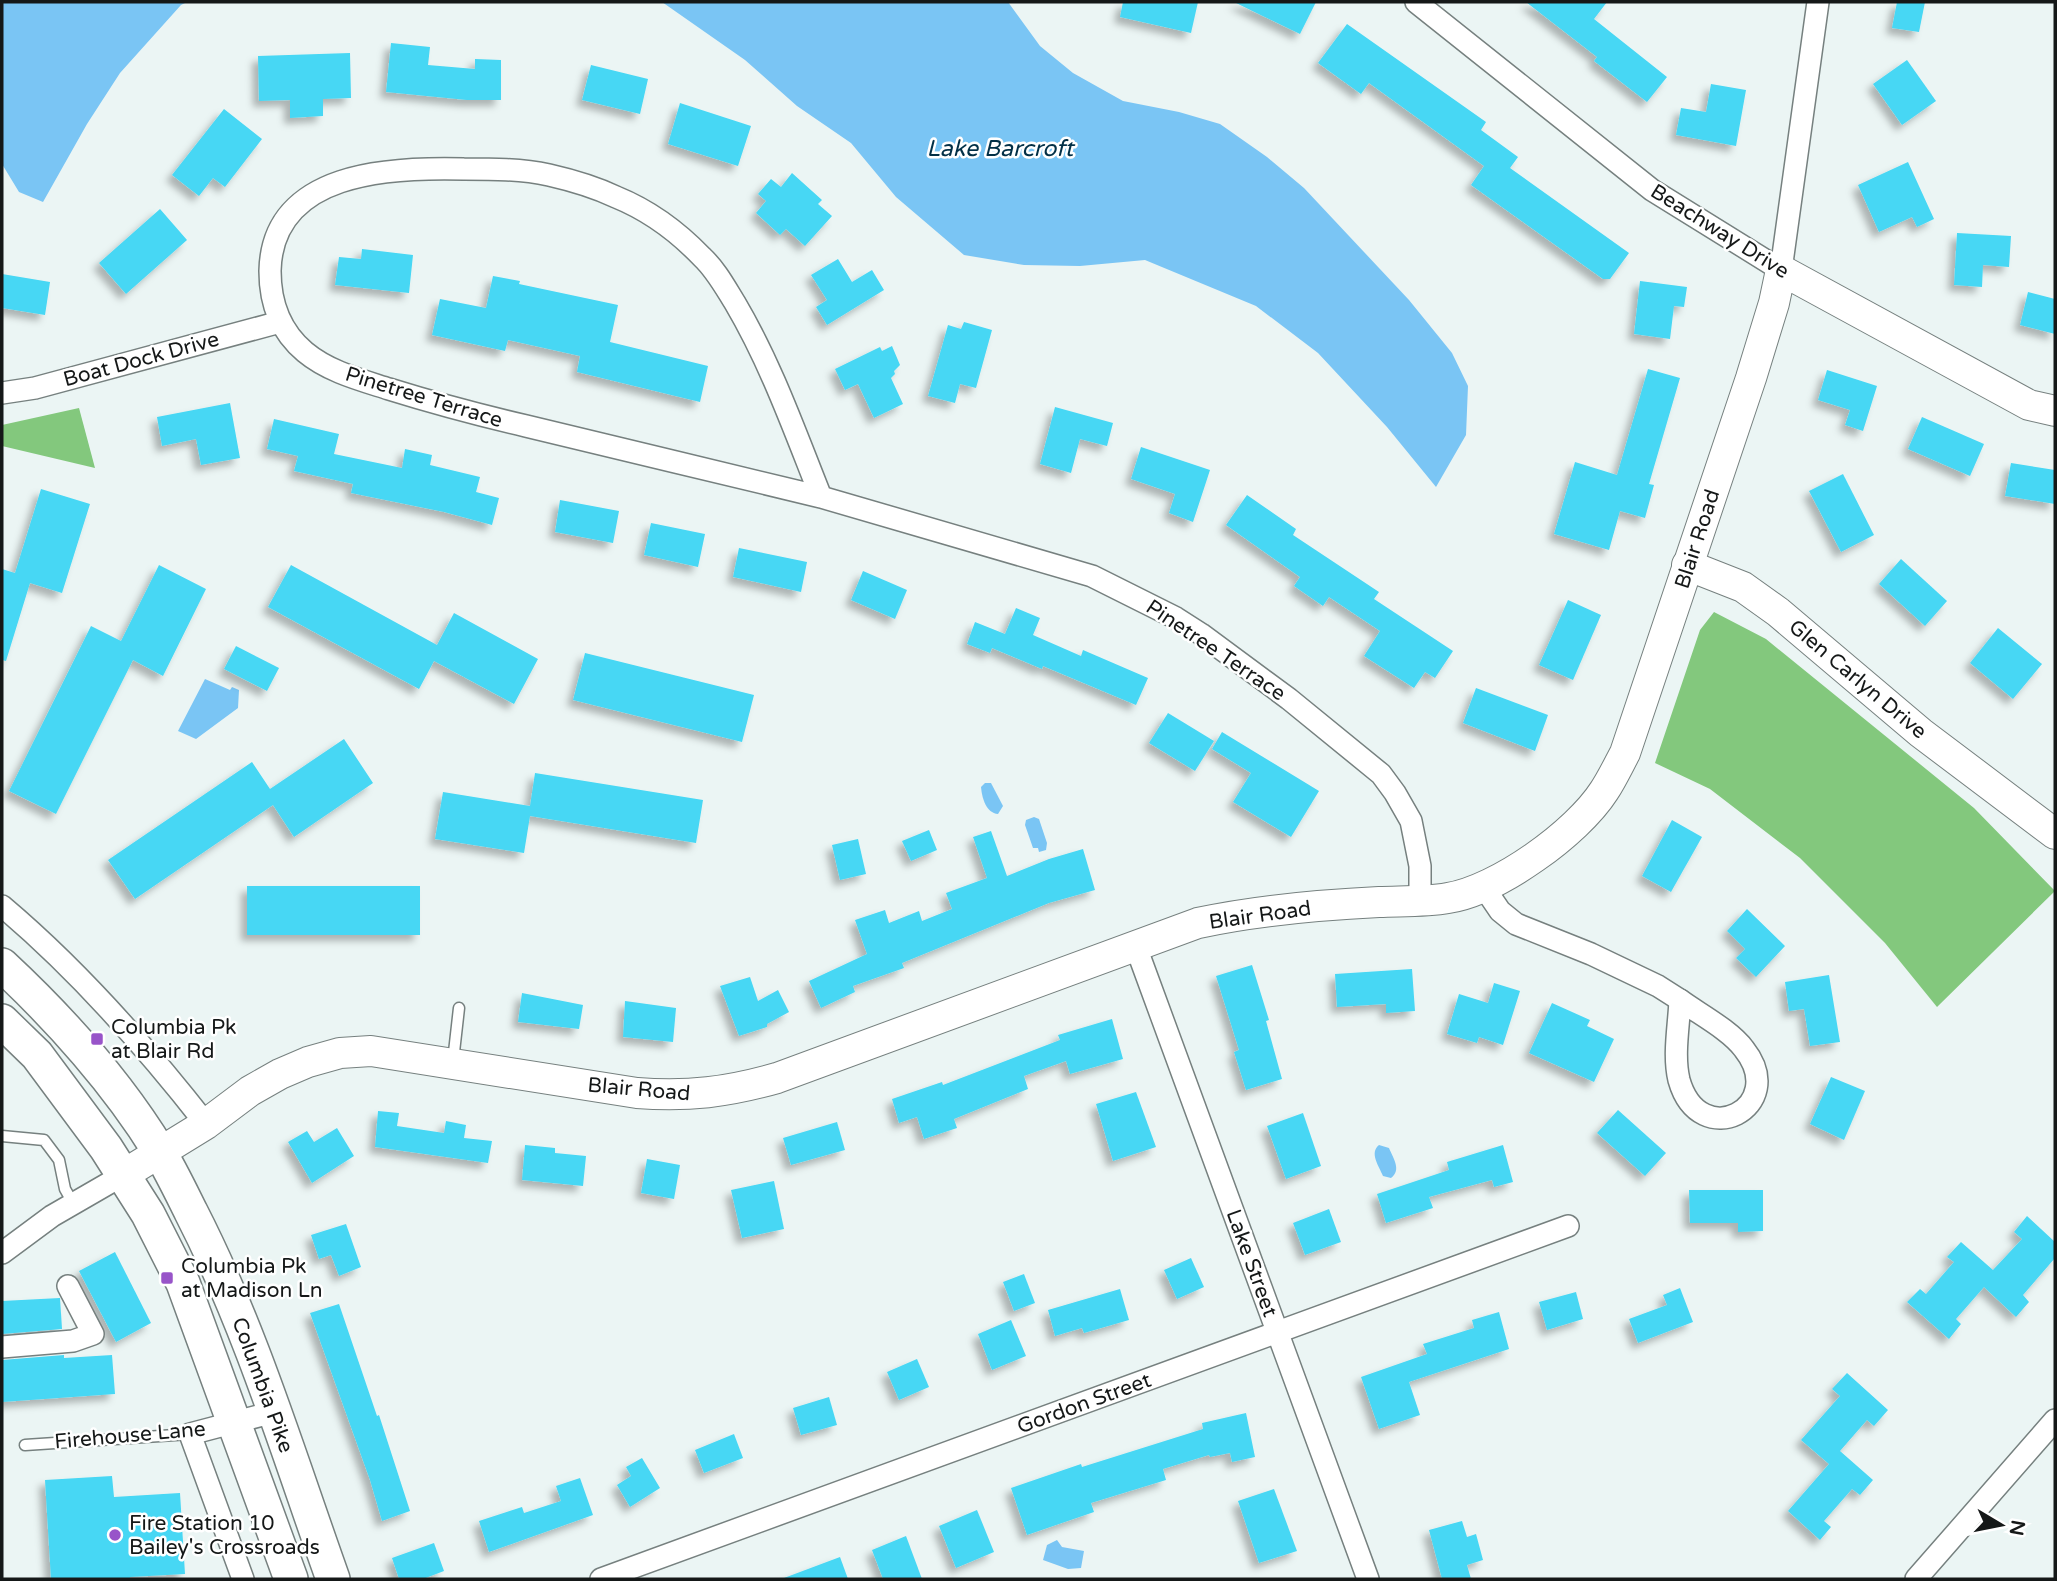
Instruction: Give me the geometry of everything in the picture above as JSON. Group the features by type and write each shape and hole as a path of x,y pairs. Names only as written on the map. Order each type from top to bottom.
{"main road":[{"name":"Columbia Pike","path":"2,965 63,1026 141,1123 160,1152 216,1261 250,1345 333,1579"},
{"name":"Columbia Pike","path":"2,1021 37,1055 148,1214 183,1283 291,1579"}],"street":[{"name":"Beachway Drive","path":"1416,2 1651,190 1781,270 2029,405 2055,411"},
{"name":"Blair Road","path":"123,1175 280,1074 340,1053 371,1051 637,1093 672,1096 713,1094 777,1078 1198,923 1239,914 1448,898 1483,886 1562,837 1581,820 1604,792 1625,753 1772,310 1781,270 1818,2"},
{"name":"Pinetree Terrace","path":"821,497 776,384 748,325 723,283 705,260 676,232 647,212 617,197 547,174 509,170 426,168 381,171 358,175 328,186 306,199 290,216 277,237 270,259 270,286 280,322 304,352 325,366 363,381 447,407 821,497 1092,576 1129,593 1193,629 1289,699 1381,774 1410,821 1420,866 1420,901"},
{"name":"Boat Dock Drive","path":"2,393 35,388 280,322"},
{"name":"Glen Carlyn Drive","path":"1687,565 1743,587 1778,612 1921,733 2055,834"},
{"name":"Glen Carlyn Drive","path":"2021,809 2055,856"},
{"path":"1483,886 1500,911 1516,924 1591,954 1658,986 1680,1000 1745,1049 1754,1067 1757,1091 1740,1114 1726,1119 1713,1118 1701,1114 1685,1096 1679,1078 1677,1048 1680,1000"},
{"path":"2,906 74,973 136,1040 206,1124"},
{"name":"Lake Street","path":"1136,947 1368,1579"},
{"path":"2,1253 74,1203 123,1175"},
{"name":"Gordon Street","path":"601,1579 1568,1226"},
{"path":"2,1347 73,1342 93,1334 68,1286"},
{"name":"Firehouse Lane","path":"190,1434 274,1412"},
{"path":"1916,1579 2055,1420"},
{"path":"190,1434 243,1579"}],"lane":[{"path":"453,1063 459,1008"},
{"path":"2,1136 44,1140 59,1160 65,1189 74,1203"},
{"name":"Firehouse Lane","path":"26,1445 190,1434"}],"green space":[{"path":"79,408 95,468 2,446 2,425"},
{"path":"1714,612 1766,639 1974,808 2055,891 1937,1007 1885,943 1800,858 1710,789 1655,763 1700,630"}],"water":[{"path":"2,2 187,2 181,5 120,73 87,124 43,202 19,192 2,164"},
{"name":"Lake Barcroft","path":"662,2 1008,2 1040,46 1073,73 1123,101 1179,112 1220,124 1267,157 1304,188 1409,300 1452,353 1468,386 1466,435 1436,487 1387,427 1318,353 1256,306 1145,260 1080,266 1024,265 964,255 896,197 851,143 797,106 745,60"},
{"path":"205,679 230,690 232,687 239,690 238,708 196,739 178,731"},
{"path":"985,783 991,783 1003,806 998,814 990,811 985,804 981,787"},
{"path":"1034,817 1039,819 1047,843 1046,850 1039,852 1038,848 1033,848 1025,825 1026,820"},
{"path":"1379,1145 1389,1148 1394,1160 1396,1171 1391,1178 1383,1176 1376,1160 1375,1152"},
{"path":"1057,1540 1062,1547 1084,1551 1081,1568 1068,1569 1043,1560 1047,1545"}],"building":[{"path":"1123,2 1198,2 1191,33 1120,17"},
{"path":"1234,2 1316,2 1300,34"},
{"path":"1526,2 1607,2 1594,19 1667,77 1647,102 1594,61 1597,57"},
{"path":"1897,2 1925,2 1919,32 1892,28"},
{"path":"1347,24 1486,122 1481,130 1518,157 1510,168 1629,253 1610,279 1603,279 1471,185 1484,166 1369,83 1361,94 1318,63"},
{"path":"391,43 430,47 428,65 475,69 475,59 501,60 501,100 467,100 386,92"},
{"path":"350,53 351,98 323,99 323,116 290,118 290,100 259,101 258,56"},
{"path":"1907,60 1936,101 1902,125 1873,84"},
{"path":"591,65 648,79 640,114 582,100"},
{"path":"1711,84 1746,90 1736,146 1676,135 1681,108 1706,112"},
{"path":"680,103 751,126 738,166 668,144"},
{"path":"224,109 262,139 225,187 213,178 199,196 172,175"},
{"path":"1908,162 1934,219 1917,227 1912,217 1879,232 1858,185"},
{"path":"792,173 822,200 818,204 832,216 805,246 786,229 780,235 756,213 766,201 758,194 771,179 781,187"},
{"path":"160,209 187,240 126,294 99,263"},
{"path":"1957,233 2011,236 2009,267 1983,265 1982,287 1954,285"},
{"path":"362,249 413,255 409,293 335,285 339,257 361,259"},
{"path":"838,259 852,282 872,270 884,290 827,325 816,307 827,300 811,275"},
{"path":"2,274 50,282 45,315 2,308"},
{"path":"493,276 618,305 610,342 708,366 700,402 577,372 580,356 508,340 505,351 432,335 440,299 486,308"},
{"path":"1640,281 1687,287 1684,307 1674,306 1670,339 1634,334"},
{"path":"2028,292 2055,299 2055,334 2020,325"},
{"path":"964,322 992,330 976,388 960,384 955,403 928,396 948,325 961,329"},
{"path":"892,346 900,365 891,378 903,404 874,418 858,384 845,390 835,369 880,347 882,351"},
{"path":"1648,369 1680,378 1649,484 1654,485 1645,518 1620,511 1609,550 1554,534 1575,462 1617,475"},
{"path":"1827,370 1877,386 1863,431 1845,425 1850,410 1818,400"},
{"path":"230,403 240,458 201,465 196,439 162,446 157,417"},
{"path":"1055,407 1113,423 1107,446 1080,439 1071,473 1040,464"},
{"path":"1922,417 1984,444 1970,476 1908,449"},
{"path":"274,419 339,434 334,454 402,468 405,449 432,455 430,465 480,477 476,492 499,498 492,525 351,493 353,484 294,471 298,456 267,449"},
{"path":"1141,447 1210,470 1193,522 1169,513 1175,494 1131,479"},
{"path":"2011,463 2055,470 2055,504 2005,496"},
{"path":"1843,474 1874,535 1841,552 1809,491"},
{"path":"41,489 90,504 62,593 30,583 6,661 2,660 2,569 15,573"},
{"path":"1247,495 1296,529 1293,535 1379,592 1374,599 1453,651 1435,678 1425,672 1414,688 1364,656 1380,631 1329,597 1323,606 1294,586 1300,577 1226,525"},
{"path":"560,500 619,511 613,543 555,532"},
{"path":"651,523 705,534 698,567 644,555"},
{"path":"739,548 807,562 801,592 733,577"},
{"path":"1901,559 1947,601 1925,626 1879,584"},
{"path":"159,565 206,589 163,676 133,660 56,814 9,791 91,626 121,641"},
{"path":"291,565 437,645 454,613 538,659 514,704 434,661 419,689 268,607"},
{"path":"863,571 907,590 895,619 851,600"},
{"path":"1568,600 1601,615 1573,680 1539,665"},
{"path":"1016,608 1040,618 1033,635 1081,656 1083,650 1148,678 1136,705 1043,666 1042,669 992,648 990,653 967,644 975,622 1005,634"},
{"path":"1998,628 2042,664 2013,699 1970,663"},
{"path":"236,646 279,668 267,691 224,669"},
{"path":"585,653 754,695 742,742 573,700"},
{"path":"1476,688 1548,715 1535,751 1463,723"},
{"path":"1168,713 1214,741 1195,771 1149,743"},
{"path":"1222,732 1319,791 1291,837 1233,802 1251,773 1212,749"},
{"path":"344,739 373,783 294,837 273,805 135,899 108,860 252,762 270,789"},
{"path":"535,773 703,800 696,843 530,816 524,853 435,839 443,792 530,806"},
{"path":"1672,820 1702,837 1671,892 1642,876"},
{"path":"929,830 937,850 911,861 902,841"},
{"path":"991,831 1007,876 1083,849 1095,890 1049,903 902,963 904,968 853,986 855,992 821,1008 809,981 867,954 855,920 885,910 889,923 919,911 922,921 952,909 946,893 987,878 973,837"},
{"path":"858,839 866,874 840,880 832,845"},
{"path":"247,886 420,886 420,935 247,935"},
{"path":"1747,909 1785,946 1756,977 1736,958 1745,949 1727,931"},
{"path":"1252,965 1269,1020 1266,1021 1282,1079 1246,1090 1234,1052 1239,1050 1216,976"},
{"path":"1412,969 1415,1011 1386,1013 1386,1004 1337,1007 1335,974"},
{"path":"1829,975 1840,1042 1810,1046 1804,1009 1789,1011 1785,982"},
{"path":"750,977 758,1001 778,990 789,1012 767,1024 767,1027 739,1036 720,986"},
{"path":"1494,983 1520,991 1503,1045 1479,1037 1477,1043 1447,1034 1459,994 1488,1003"},
{"path":"522,993 583,1005 579,1029 518,1022"},
{"path":"625,1001 676,1008 673,1042 623,1037"},
{"path":"1552,1003 1590,1020 1587,1026 1614,1039 1594,1082 1529,1053"},
{"path":"1112,1019 1123,1059 1070,1074 1066,1061 1024,1076 1028,1089 954,1119 957,1128 924,1139 917,1117 899,1123 892,1099 942,1082 943,1085 1060,1040 1058,1035"},
{"path":"1831,1077 1865,1091 1844,1140 1810,1124"},
{"path":"1136,1092 1156,1147 1113,1161 1096,1104"},
{"path":"1618,1110 1666,1153 1645,1176 1597,1133"},
{"path":"378,1111 399,1113 397,1126 444,1133 446,1121 466,1125 464,1138 492,1141 488,1163 375,1147"},
{"path":"1303,1113 1321,1166 1286,1179 1267,1126"},
{"path":"837,1122 845,1150 791,1165 783,1138"},
{"path":"337,1128 354,1156 312,1183 288,1142 307,1131 314,1142"},
{"path":"525,1145 555,1148 555,1153 586,1156 583,1186 522,1180"},
{"path":"1503,1145 1513,1182 1494,1187 1492,1180 1429,1197 1433,1208 1386,1223 1377,1194 1449,1170 1447,1162"},
{"path":"647,1159 680,1165 674,1199 641,1193"},
{"path":"774,1181 784,1229 742,1238 731,1190"},
{"path":"1689,1190 1763,1190 1763,1231 1738,1232 1738,1223 1690,1223"},
{"path":"1329,1209 1341,1242 1305,1255 1293,1223"},
{"path":"2027,1216 2055,1242 2055,1258 2023,1295 2029,1302 2016,1317 1984,1287 1956,1319 1961,1324 1949,1339 1907,1302 1920,1289 1926,1294 1954,1262 1947,1257 1961,1242 1993,1270 2022,1239 2014,1232"},
{"path":"346,1224 361,1267 339,1276 331,1255 319,1259 311,1235"},
{"path":"115,1252 151,1323 116,1342 79,1271"},
{"path":"1191,1258 1204,1287 1177,1299 1164,1270"},
{"path":"1024,1274 1035,1303 1014,1311 1003,1282"},
{"path":"1680,1288 1693,1322 1638,1343 1629,1319 1667,1305 1663,1295"},
{"path":"1120,1289 1129,1320 1084,1333 1082,1328 1055,1336 1048,1310"},
{"path":"1576,1292 1583,1319 1547,1330 1539,1302"},
{"path":"60,1298 62,1329 2,1334 2,1301"},
{"path":"339,1304 410,1511 382,1521 310,1313"},
{"path":"1499,1312 1509,1349 1409,1382 1420,1415 1379,1429 1361,1377 1427,1354 1423,1344 1474,1328 1472,1320"},
{"path":"1011,1320 1026,1356 992,1370 978,1334"},
{"path":"64,1355 64,1358 112,1355 115,1394 2,1402 2,1360"},
{"path":"917,1359 929,1387 899,1400 887,1372"},
{"path":"1847,1373 1888,1410 1874,1426 1867,1420 1840,1451 1873,1480 1860,1495 1852,1489 1824,1521 1831,1527 1820,1540 1788,1511 1829,1464 1801,1440 1840,1396 1832,1389"},
{"path":"829,1397 837,1425 801,1435 793,1408"},
{"path":"1246,1413 1255,1457 1232,1462 1230,1453 1209,1455 1163,1469 1166,1480 1091,1503 1094,1512 1027,1535 1011,1488 1081,1464 1082,1467 1203,1429 1202,1423"},
{"path":"734,1434 743,1458 704,1473 695,1450"},
{"path":"642,1458 660,1488 630,1507 617,1485 631,1476 626,1467"},
{"name":"Fire Station 10 Bailey's Crossroads","path":"112,1476 114,1497 180,1493 185,1574 130,1579 51,1579 45,1480"},
{"path":"580,1478 593,1515 489,1552 479,1521 522,1507 524,1513 561,1501 556,1486"},
{"path":"1274,1489 1297,1551 1259,1563 1238,1501"},
{"path":"977,1510 994,1552 956,1568 939,1526"},
{"path":"1462,1521 1467,1537 1476,1534 1483,1560 1467,1565 1471,1579 1442,1579 1429,1530"},
{"path":"906,1536 922,1579 883,1579 872,1550"},
{"path":"434,1543 444,1571 423,1579 399,1579 392,1558"},
{"path":"840,1557 848,1579 784,1579 784,1578"}],"place":[{"name":"Columbia Pk at Blair Rd","path":"97,1039"},
{"name":"Columbia Pk at Madison Ln","path":"167,1278"},
{"name":"Fire Station 10 Bailey's Crossroads","path":"115,1535"}]}
